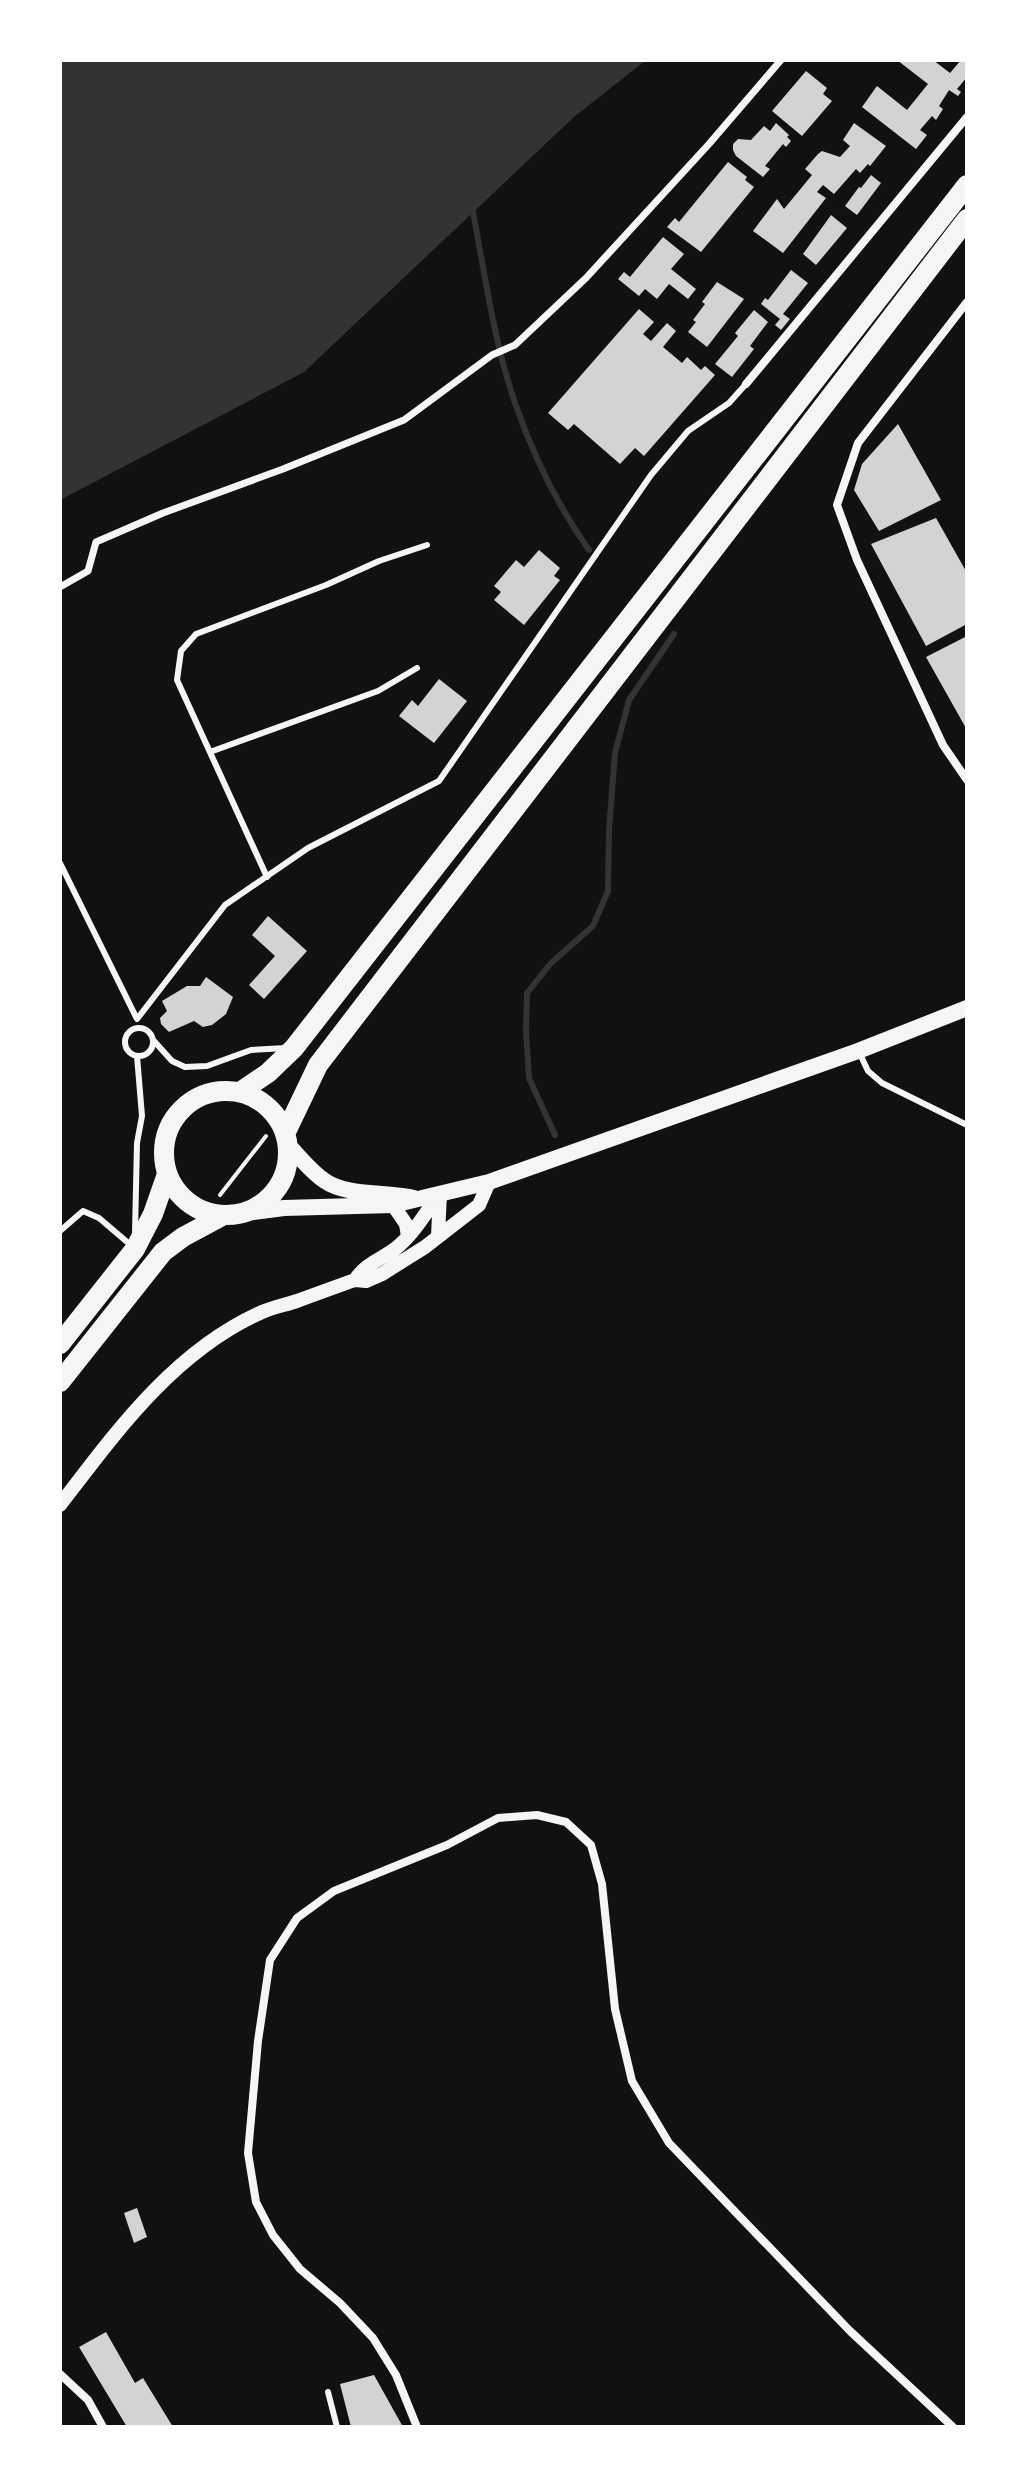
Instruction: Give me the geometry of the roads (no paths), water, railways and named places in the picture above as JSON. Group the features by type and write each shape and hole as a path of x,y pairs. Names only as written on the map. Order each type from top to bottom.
{"main road":[{"path":"240,1092 268,1073 294,1048 967,185"},
{"path":"60,1382 163,1252 183,1237 230,1214 262,1203 272,1194 285,1170 286,1140 318,1065 967,219"},
{"path":"167,1174 189,1203 200,1209 230,1214 284,1208 393,1205 489,1182 858,1051 967,1008"},
{"path":"60,1344 135,1249 153,1214 167,1174 164,1144 175,1117 198,1098 212,1093 240,1092 255,1099 276,1117 286,1140 327,1183 345,1190 394,1193 416,1198"}],"street":[{"path":"60,587 88,571 96,542 404,420 492,355 515,345 586,278 781,60"},
{"path":"746,384 967,117"},
{"path":"958,128 967,135"},
{"path":"967,302 858,443 837,505 857,560 943,745 967,780"},
{"path":"60,1505 147,1398 177,1368 208,1344 263,1311 382,1274 479,1205 489,1182"},
{"path":"438,1236 440,1193"},
{"path":"355,1280 363,1267 395,1248 408,1236 440,1193"},
{"path":"393,1205 406,1224 408,1236"},
{"path":"417,2427 396,2375 373,2338 340,2303 300,2269 273,2235 256,2202 248,2153 258,2041 270,1960 297,1918 334,1891 447,1845 498,1818 537,1815 566,1822 591,1845 602,1884 615,2009 632,2081 669,2143 850,2331 953,2427"},
{"path":"60,2374 88,2400 103,2427"}],"lane":[{"path":"60,863 137,1019 225,905 308,848 439,781 651,475 688,431 729,403 746,384"},
{"path":"267,877 177,680 181,651 196,634 427,545"},
{"path":"210,752 378,691 417,668"},
{"path":"154,1041 149,1053 137,1056 131,1054 125,1043 130,1031 135,1028 148,1030 172,1061 185,1067 207,1066 251,1050 294,1048"},
{"path":"858,1051 868,1071 882,1083 967,1125"},
{"path":"135,1249 137,1143 142,1116 137,1056"},
{"path":"60,1231 83,1211 99,1218 135,1249"},
{"path":"328,2392 337,2427"}],"waterway":[{"path":"473,212 496,332 515,403 547,479 589,550"},
{"path":"555,1135 529,1078 527,993 551,963 593,926 608,891 615,753 629,700 674,634"}]}
